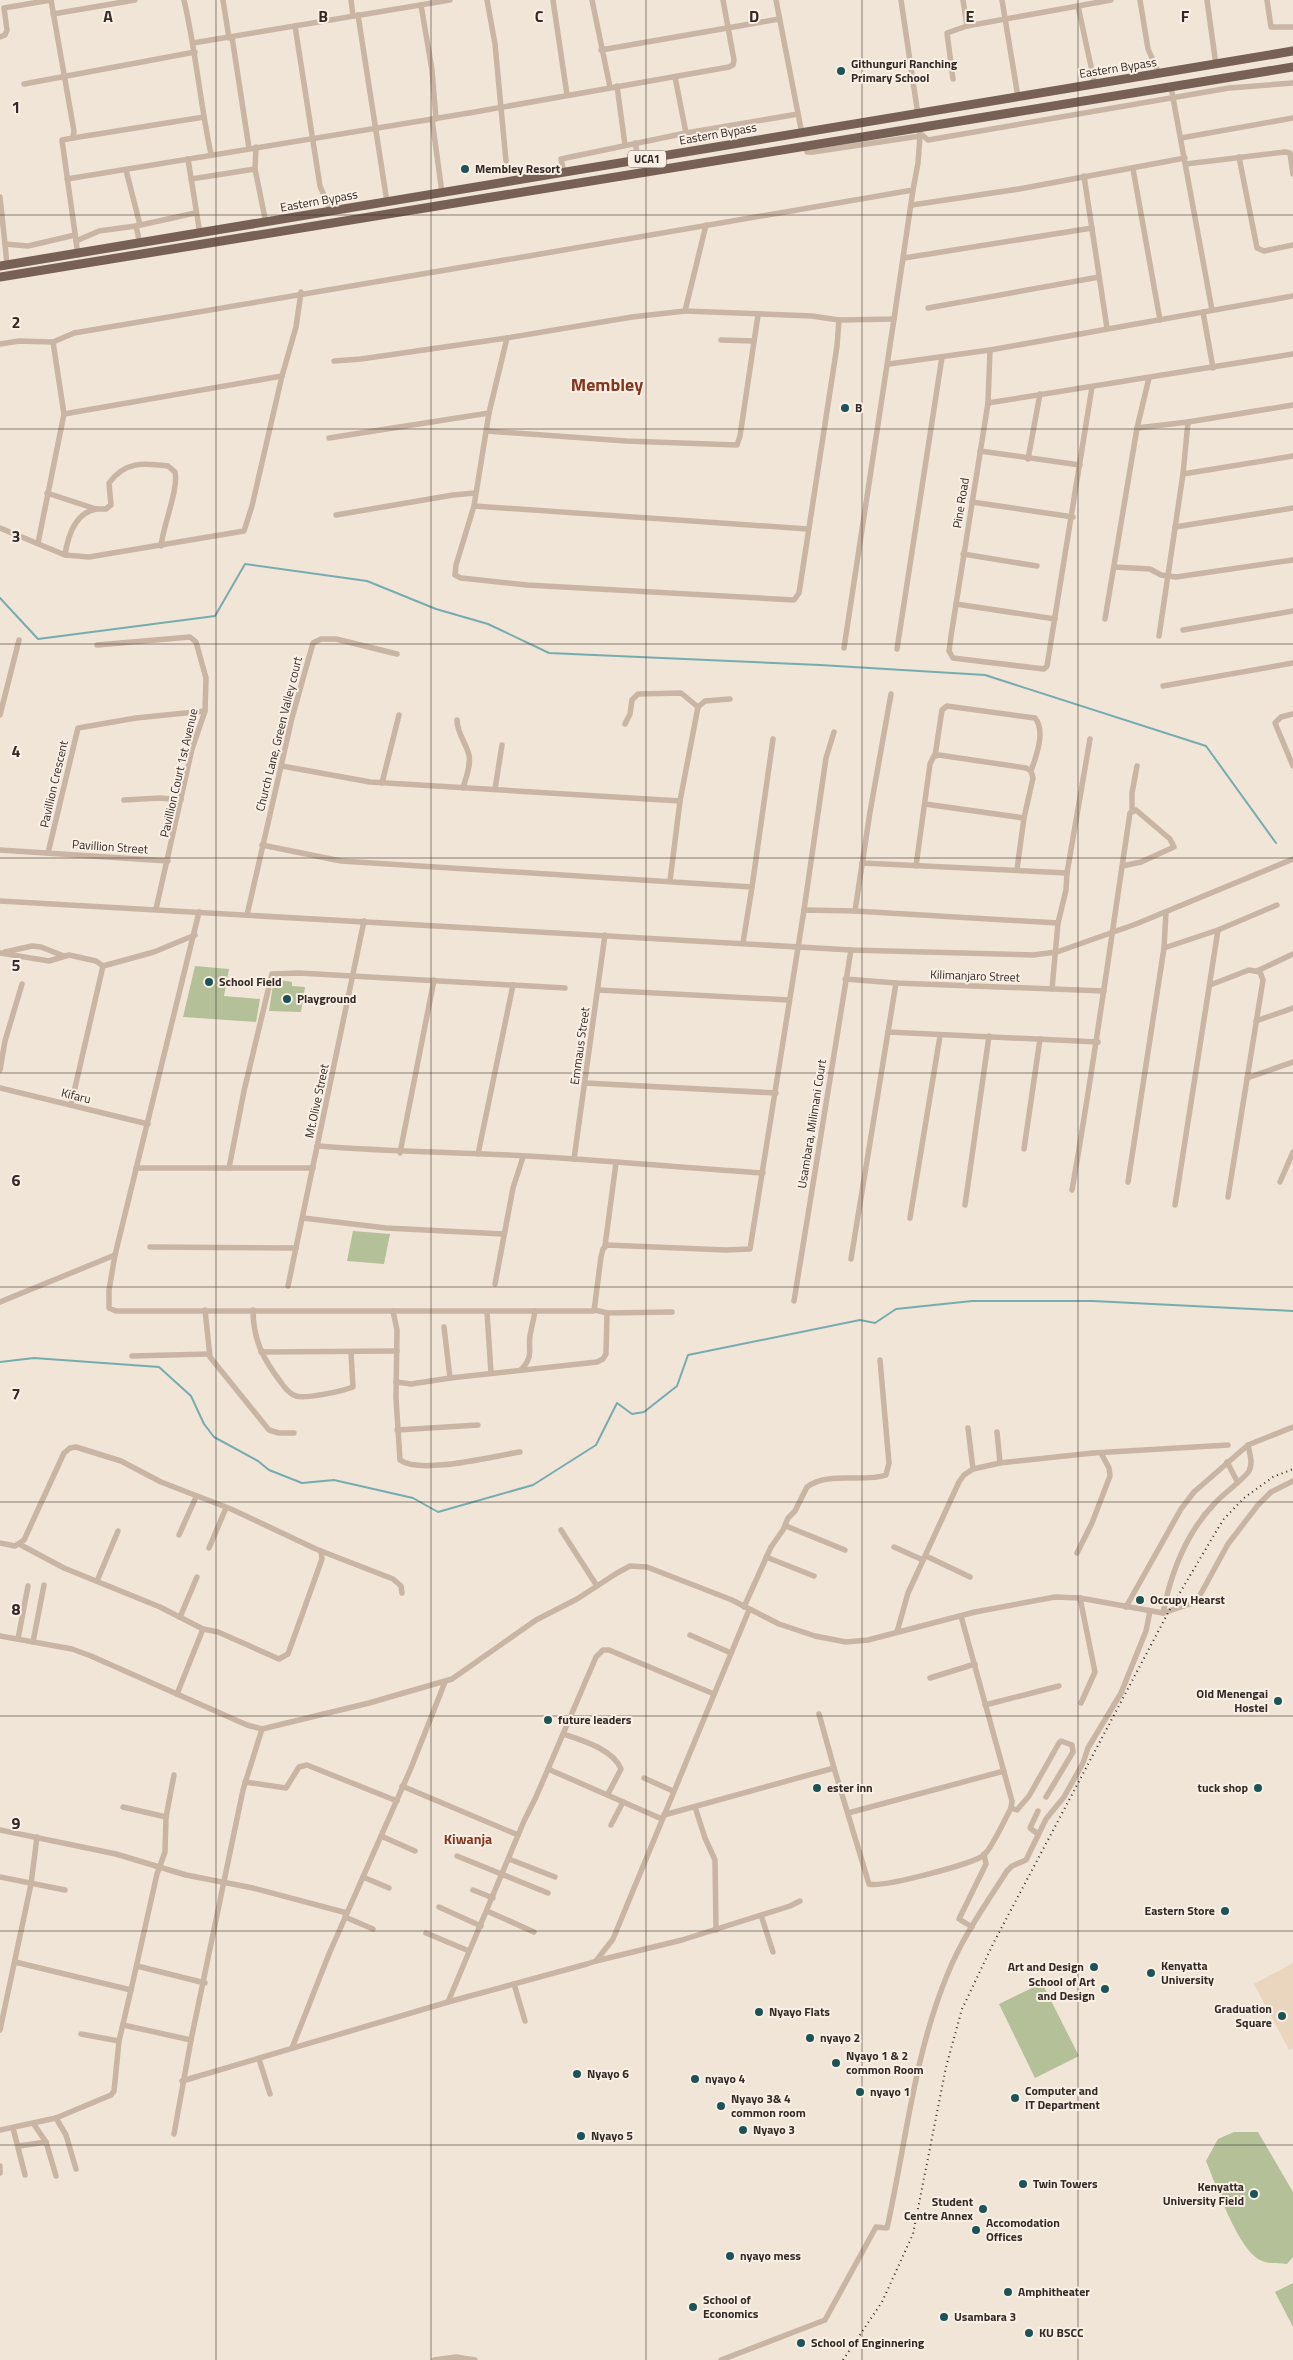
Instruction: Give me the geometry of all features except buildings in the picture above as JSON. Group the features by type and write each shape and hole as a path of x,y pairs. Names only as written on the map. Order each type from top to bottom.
{"main road":[{"name":"Eastern Bypass","path":"4,266 1293,51"},
{"name":"Eastern Bypass","path":"0,277 805,145 880,134 920,132 1006,114 1293,67"},
{"path":"879,121 880,134"}],"street":[{"path":"0,37 6,35 7,30 2,8 51,0 65,78 73,138"},
{"path":"53,14 135,0"},
{"path":"184,0 195,52 204,117 212,154"},
{"path":"223,0 249,148"},
{"path":"351,0 376,128 387,202"},
{"path":"193,43 450,0"},
{"path":"487,0 495,44 506,161"},
{"path":"553,0 567,95"},
{"path":"592,0 610,87"},
{"path":"67,179 434,119 675,77 733,65 723,0"},
{"path":"776,0 802,134"},
{"path":"902,0 918,114"},
{"path":"964,0 967,26"},
{"path":"1002,0 1003,18 1018,97"},
{"path":"1072,0 1076,6 1095,85"},
{"path":"953,80 947,33 967,26 1003,18 1112,0"},
{"path":"1140,0 1148,49 1159,74"},
{"path":"1207,0 1216,65"},
{"path":"1267,0 1271,27 1293,27"},
{"path":"421,5 432,70 434,119 442,193"},
{"path":"601,50 779,19"},
{"path":"295,26 320,186 331,212"},
{"path":"24,84 65,78 195,52"},
{"path":"675,77 686,133"},
{"path":"920,132 928,140 1228,88 1293,83"},
{"path":"617,86 625,145"},
{"path":"1171,87 1212,310"},
{"path":"564,173 561,159 686,133 798,114"},
{"path":"1006,114 1007,126"},
{"path":"78,255 62,140 204,117"},
{"path":"1181,138 1293,118"},
{"path":"805,145 807,152 812,152 920,132"},
{"path":"844,648 889,364 918,163 920,132"},
{"path":"635,143 639,160"},
{"path":"256,147 255,169 266,223"},
{"path":"912,205 1186,161 1280,152 1290,153 1293,174"},
{"path":"1239,157 1257,248 1264,251 1293,245"},
{"path":"188,159 200,234"},
{"path":"191,179 255,169"},
{"path":"1133,169 1160,320"},
{"path":"126,170 138,225 140,244"},
{"path":"1084,176 1107,328"},
{"path":"0,344 19,341 53,342 62,336 74,332 301,292 410,276 913,190"},
{"path":"0,197 5,244 4,266"},
{"path":"5,244 28,246 75,238 99,230 138,225 196,213"},
{"path":"685,311 706,225"},
{"path":"904,258 1092,228"},
{"path":"928,308 1099,277"},
{"path":"0,528 66,555 89,557 245,530 282,376 296,327 301,292"},
{"path":"889,364 990,350 1293,296"},
{"path":"334,360 361,360 632,317 685,311 812,316 839,320 894,320"},
{"path":"1203,312 1213,368"},
{"path":"487,431 635,441 737,445 740,436 758,315"},
{"path":"507,338 489,413 474,506 456,565 455,575 461,578 527,585 794,600 799,593 837,346 839,320"},
{"path":"721,340 754,341"},
{"path":"38,542 47,493 59,448 64,414 53,342"},
{"name":"Pine Road","path":"990,350 988,403 963,554 950,651 953,658 1044,669 1048,666 1056,619"},
{"path":"988,403 1293,354"},
{"path":"898,649 942,357"},
{"path":"64,414 282,376"},
{"path":"1105,618 1137,428 1149,378"},
{"path":"956,604 1056,619 1092,387"},
{"path":"1028,458 1040,394"},
{"path":"1137,428 1188,422 1293,405"},
{"path":"329,438 489,413"},
{"path":"1159,636 1183,474 1188,422"},
{"path":"980,451 1080,465"},
{"path":"1183,474 1293,456"},
{"path":"66,555 66,546 77,520 86,511 106,509 111,505 109,483 121,469 131,465 155,464 171,467 175,472 176,482 163,529 161,546"},
{"path":"47,493 96,509"},
{"path":"336,515 475,493"},
{"path":"972,502 1072,517"},
{"path":"474,506 808,529"},
{"path":"1175,527 1293,508"},
{"path":"963,554 1037,566"},
{"path":"1114,567 1150,570 1168,577 1194,576 1293,560"},
{"path":"1183,630 1293,611"},
{"name":"Pavillion Court 1st Avenue","path":"97,645 192,638 196,642 206,678 205,711 192,749 168,861"},
{"name":"Church Lane, Green Valley court","path":"247,915 292,718 313,643 322,639 336,639 397,654"},
{"path":"0,715 19,640"},
{"path":"1163,686 1293,663"},
{"path":"625,724 630,714 632,700 638,694 681,693 698,707"},
{"path":"855,911 891,694"},
{"path":"670,881 680,800 698,707 705,701 730,699"},
{"path":"916,866 930,764 935,756 942,710 946,706 1035,718 1039,723 1039,742 1031,771 1032,778 1017,869"},
{"name":"Pavillion Crescent","path":"48,853 78,728 136,718 205,711"},
{"path":"1293,714 1281,717 1275,724 1293,766"},
{"path":"382,783 399,715"},
{"path":"457,720 458,730 469,757 463,788"},
{"path":"605,1246 749,1250 755,1229 764,1173 826,758 834,732"},
{"path":"743,942 773,739"},
{"path":"1052,989 1057,952 1058,924 1066,890 1067,873 1090,739"},
{"path":"494,790 502,745"},
{"path":"935,756 1017,767 1031,771"},
{"path":"282,766 382,783 680,800"},
{"path":"1072,1190 1098,1042 1111,933 1132,811 1137,766"},
{"path":"124,800 160,798 181,800"},
{"path":"925,804 1024,818"},
{"path":"1122,866 1141,862 1174,847 1170,839 1139,812 1132,811"},
{"path":"262,846 341,860 752,887"},
{"name":"Pavillion Street","path":"0,850 168,861"},
{"path":"0,901 743,942 851,950 1019,956 1057,952 1111,933 1293,859"},
{"path":"156,909 168,861"},
{"path":"862,864 1017,869 1067,873"},
{"path":"1164,948 1218,930 1277,905"},
{"path":"804,910 855,911 1058,924"},
{"path":"199,912 195,935 115,1255 107,1303 109,1308 116,1311 487,1312 595,1310 607,1313 672,1312"},
{"path":"1128,1182 1164,948 1166,912"},
{"name":"Mt.Olive Street","path":"288,1286 364,922"},
{"path":"1175,1205 1218,930"},
{"path":"103,966 154,952 195,935"},
{"name":"Emmaus Street","path":"574,1158 605,935"},
{"path":"0,953 32,946 41,947 64,956 80,957 101,962 103,966"},
{"name":"Usambara, Milimani Court","path":"794,1302 851,950"},
{"path":"0,953 49,961 64,956"},
{"path":"1210,985 1242,972 1257,971 1293,954"},
{"path":"71,1105 103,966"},
{"path":"1228,1197 1263,988 1261,974 1257,971"},
{"path":"229,1168 244,1092 272,974 299,973 565,988"},
{"name":"Kilimanjaro Street","path":"845,978 896,983 1104,991"},
{"path":"400,1153 434,980"},
{"path":"851,1259 896,983"},
{"path":"0,1070 5,1041 22,984"},
{"path":"478,1154 513,985"},
{"path":"598,990 789,1000"},
{"path":"1256,1021 1293,1008"},
{"path":"888,1032 940,1036 989,1036 1098,1042"},
{"path":"910,1218 940,1036"},
{"path":"965,1205 989,1036"},
{"path":"1024,1149 1040,1039"},
{"path":"1247,1078 1293,1062"},
{"path":"585,1083 776,1094"},
{"name":"Kifaru","path":"0,1088 148,1124"},
{"path":"317,1146 400,1153 574,1158 764,1173"},
{"path":"1280,1182 1293,1152"},
{"path":"495,1284 513,1188 523,1157"},
{"path":"595,1310 596,1282 605,1246 616,1162"},
{"path":"136,1168 313,1168"},
{"path":"303,1218 386,1228 503,1234"},
{"path":"150,1247 296,1248"},
{"path":"0,1302 115,1255"},
{"path":"205,1310 209,1354 215,1365 269,1430 279,1433 294,1433"},
{"path":"253,1310 256,1338 261,1352 270,1368 287,1390 300,1397 331,1393 353,1387 351,1352"},
{"path":"393,1311 397,1323 396,1382 400,1460 413,1466 461,1463 520,1452"},
{"path":"521,1370 530,1358 530,1331 534,1324 535,1311"},
{"path":"487,1312 491,1373"},
{"path":"396,1382 411,1384 491,1373 550,1368 601,1360 606,1354 607,1313"},
{"path":"444,1327 450,1378"},
{"path":"261,1352 397,1351"},
{"path":"132,1356 209,1354"},
{"path":"596,1961 613,1939 731,1653 766,1557 786,1526 788,1518 795,1511 807,1487 811,1484 852,1477 875,1478 886,1475 890,1463 880,1360"},
{"path":"398,1430 478,1425"},
{"path":"1126,1607 1185,1502 1248,1445 1293,1427"},
{"path":"968,1428 973,1469"},
{"path":"997,1432 1000,1463"},
{"path":"897,1632 904,1604 959,1482 964,1475 973,1469 1000,1463 1101,1453 1228,1445"},
{"path":"1163,1613 1177,1564 1189,1535 1213,1504 1247,1474 1252,1464 1248,1445"},
{"path":"0,1543 15,1546 19,1544 28,1533 62,1458 70,1448 82,1448 121,1461 161,1482 226,1508 321,1551 393,1579 401,1586 402,1593"},
{"path":"1077,1553 1092,1523 1110,1476 1109,1468 1101,1453"},
{"path":"1227,1462 1237,1481"},
{"path":"0,1636 78,1651 247,1725 262,1729 318,1717 445,1682 460,1674 536,1620 622,1570 640,1565 732,1600 747,1609 807,1634 846,1642 868,1640 961,1616 1055,1597 1080,1598 1163,1613 1190,1604 1198,1597 1228,1544 1258,1505 1271,1492 1293,1481"},
{"path":"179,1535 196,1497"},
{"path":"209,1548 226,1508"},
{"path":"786,1526 846,1550"},
{"path":"561,1530 597,1586"},
{"path":"97,1581 118,1531"},
{"path":"19,1544 64,1568 180,1617 203,1629 218,1632 279,1659 285,1657 320,1568 321,1551"},
{"path":"894,1547 970,1577"},
{"path":"766,1557 814,1576"},
{"path":"180,1617 197,1577"},
{"path":"18,1639 28,1586"},
{"path":"33,1642 44,1586"},
{"path":"1080,1598 1095,1672 1081,1704"},
{"path":"721,2360 825,2320 876,2227 887,2228 917,2073 933,2014 948,1972 972,1927 1009,1867 1026,1860 1046,1819 1064,1797 1086,1757 1088,1748 1121,1693 1146,1631 1150,1611"},
{"path":"819,1714 869,1884 881,1885 900,1881 956,1866 984,1854 1011,1808 1012,1797 961,1616"},
{"path":"177,1694 203,1629"},
{"path":"690,1635 731,1653"},
{"path":"448,2002 592,1664 603,1650 714,1694"},
{"path":"930,1678 974,1664"},
{"path":"292,2048 346,1915 397,1801 445,1682"},
{"path":"985,1706 1059,1686"},
{"path":"174,2134 182,2081 205,1983 223,1882 245,1782 262,1729"},
{"path":"563,1734 586,1742 610,1756 620,1765 618,1777 608,1794"},
{"path":"1011,1808 1016,1810 1025,1801 1059,1743 1061,1741 1072,1745 1073,1752 1046,1796"},
{"path":"245,1782 286,1788 299,1767 307,1765 397,1801"},
{"path":"548,1768 623,1802 663,1817 834,1768"},
{"path":"848,1812 1004,1771"},
{"path":"0,2130 56,2118 111,2096 114,2091 119,2041 157,1874 165,1852 166,1817 174,1775"},
{"path":"644,1778 673,1791"},
{"path":"402,1786 518,1834"},
{"path":"611,1825 623,1802"},
{"path":"123,1807 166,1817"},
{"path":"695,1807 704,1838 715,1860 716,1930"},
{"path":"1038,1811 1030,1828 1038,1834"},
{"path":"0,1830 116,1854 160,1868 223,1882 346,1915 374,1929"},
{"path":"381,1836 415,1851"},
{"path":"0,2030 31,1884 37,1837"},
{"path":"972,1927 959,1919 987,1861 984,1854"},
{"path":"457,1856 548,1893"},
{"path":"509,1859 555,1877"},
{"path":"0,1877 65,1890"},
{"path":"363,1877 389,1888"},
{"path":"473,1890 493,1898"},
{"path":"182,2081 448,2002 559,1973 596,1961 655,1948 761,1916 800,1901"},
{"path":"439,1907 481,1926"},
{"path":"488,1911 534,1932"},
{"path":"761,1916 773,1952"},
{"path":"426,1933 469,1951"},
{"path":"15,1962 131,1990"},
{"path":"137,1966 205,1983"},
{"path":"514,1984 525,2021"},
{"path":"123,2025 191,2040"},
{"path":"81,2034 119,2041"},
{"path":"259,2058 270,2094"},
{"path":"56,2118 66,2135 76,2169"},
{"path":"33,2124 46,2142 56,2176"},
{"path":"13,2128 25,2175"},
{"path":"19,2146 46,2142"},
{"path":"0,2166 0,2173"},
{"path":"434,2360 456,2357 474,2360"}],"green space":[{"name":"School Field","path":"195,966 229,969 224,996 260,999 256,1022 183,1017"},
{"name":"Playground","path":"280,980 292,982 292,986 305,987 301,1012 269,1011 273,985"},
{"path":"353,1231 390,1234 384,1264 347,1261"},
{"path":"1042,1983 1079,2056 1035,2078 999,2004"},
{"path":"1234,2132 1258,2132 1293,2192 1293,2257 1287,2264 1263,2261 1252,2254 1228,2215 1206,2161 1218,2139"},
{"path":"1293,2283 1293,2327 1275,2292"}],"shaded area":[{"name":"Graduation Square","path":"1293,1963 1293,2048 1289,2050 1254,1984"}],"waterway":[{"path":"0,598 38,639 215,616 245,564 367,581 436,609 488,624 549,653 820,665 985,675 1206,746 1276,843"},
{"path":"0,1362 34,1358 159,1367 191,1396 204,1424 214,1437 258,1461 269,1470 302,1483 334,1480 413,1498 438,1512 533,1485 596,1445 617,1403 632,1414 644,1412 677,1386 688,1355 860,1320 875,1323 896,1309 972,1301 1093,1301 1293,1311"}],"railway":[{"path":"843,2360 882,2302 913,2234 946,2067 962,2009 994,1942 1169,1611 1223,1520 1244,1498 1273,1477 1293,1469"}],"place":[{"name":"Githunguri Ranching Primary School","path":"841,71"},
{"name":"Membley Resort","path":"465,169"},
{"name":"B","path":"845,408"},
{"name":"School Field","path":"209,982"},
{"name":"Playground","path":"287,999"},
{"name":"Occupy Hearst","path":"1140,1600"},
{"name":"Old Menengai Hostel","path":"1278,1701"},
{"name":"future leaders","path":"548,1720"},
{"name":"ester inn","path":"817,1788"},
{"name":"tuck shop","path":"1258,1788"},
{"name":"Eastern Store","path":"1225,1911"},
{"name":"Art and Design","path":"1094,1967"},
{"name":"Kenyatta University","path":"1151,1973"},
{"name":"School of Art and Design","path":"1105,1989"},
{"name":"Nyayo Flats","path":"759,2012"},
{"name":"Graduation Square","path":"1282,2016"},
{"name":"nyayo 2","path":"810,2038"},
{"name":"Nyayo 1 & 2 common Room","path":"836,2063"},
{"name":"Nyayo 6","path":"577,2074"},
{"name":"nyayo 4","path":"695,2079"},
{"name":"nyayo 1","path":"860,2092"},
{"name":"Computer and IT Department","path":"1015,2098"},
{"name":"Nyayo 3& 4 common room","path":"721,2106"},
{"name":"Nyayo 3","path":"743,2130"},
{"name":"Nyayo 5","path":"581,2136"},
{"name":"Twin Towers","path":"1023,2184"},
{"name":"Kenyatta University Field","path":"1254,2194"},
{"name":"Student Centre Annex","path":"983,2209"},
{"name":"Accomodation Offices","path":"976,2230"},
{"name":"nyayo mess","path":"730,2256"},
{"name":"Amphitheater","path":"1008,2292"},
{"name":"School of Economics","path":"693,2307"},
{"name":"Usambara 3","path":"944,2317"},
{"name":"KU BSCC","path":"1029,2333"},
{"name":"School of Enginnering","path":"801,2343"}],"district":[{"name":"Membley","path":"607,385"},
{"name":"Kiwanja","path":"468,1839"}]}
